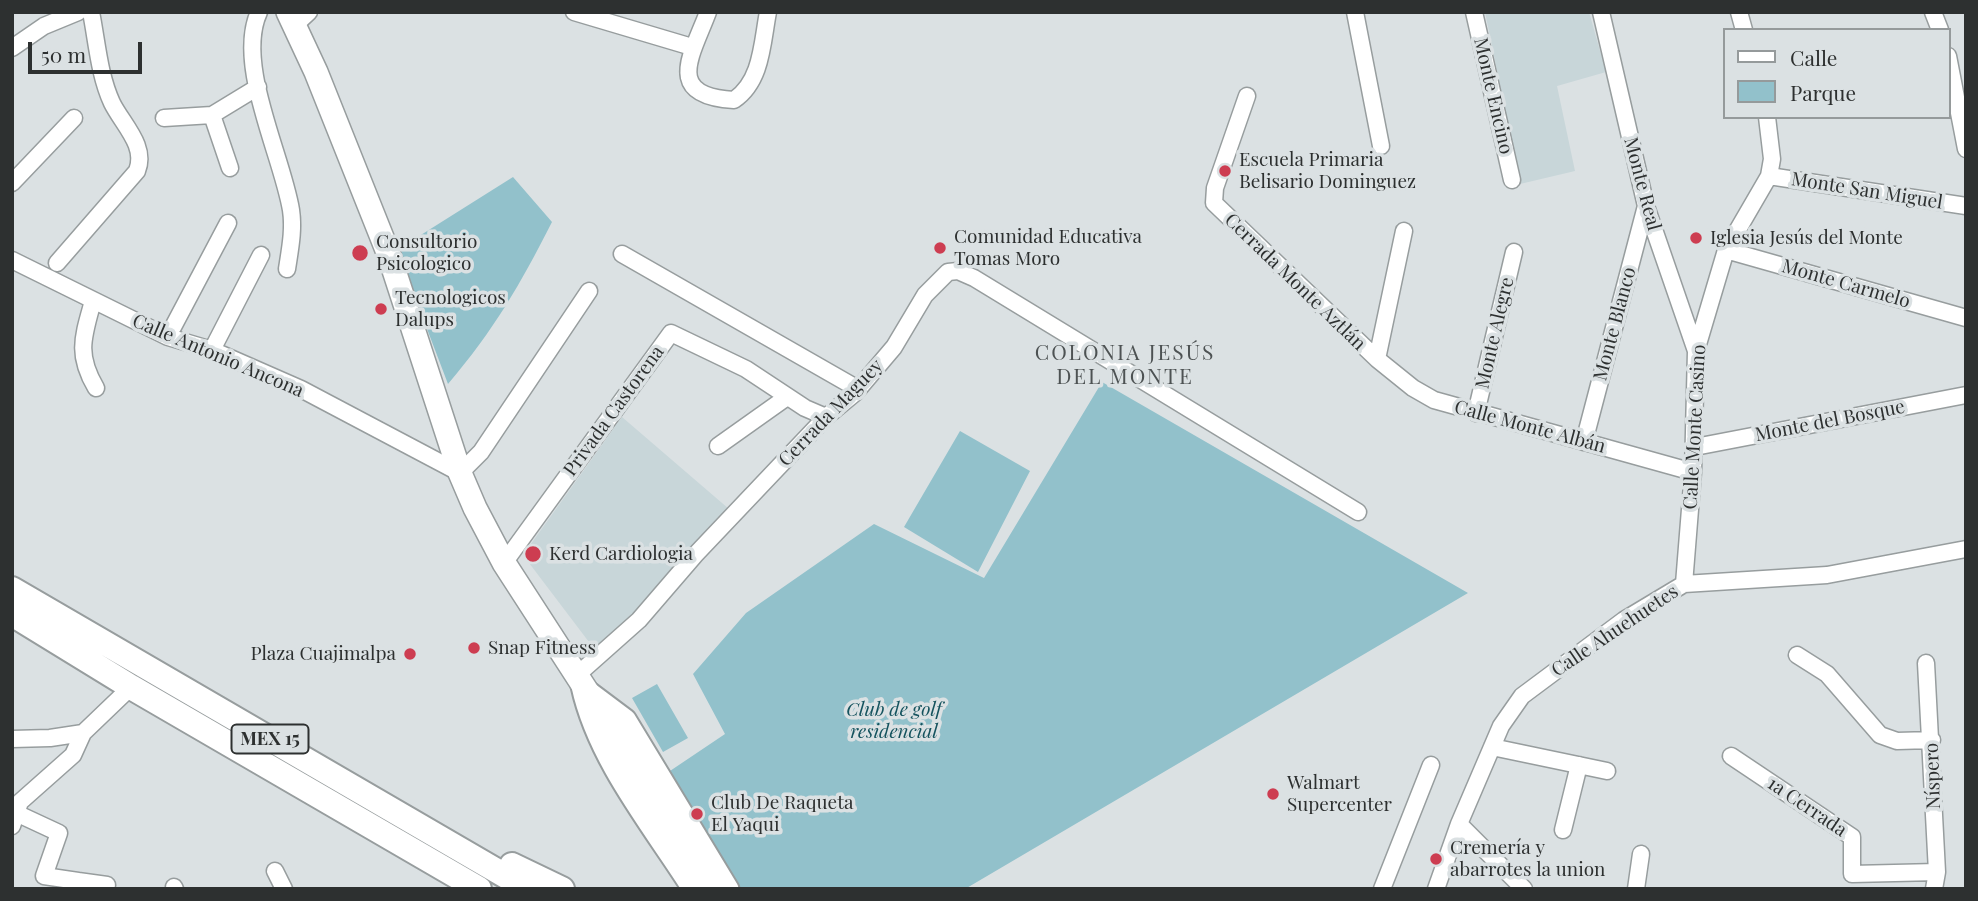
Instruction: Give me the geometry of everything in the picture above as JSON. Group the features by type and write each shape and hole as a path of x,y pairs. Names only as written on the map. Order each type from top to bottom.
{"main road":[{"path":"297,17 388,255 460,473 504,563 614,733 707,889"},
{"name":"MEX 15","path":"12,589 528,889"},
{"name":"MEX 15","path":"12,614 131,687 479,889"},
{"path":"426,829 562,889"}],"street":[{"path":"12,48 44,26 78,12"},
{"path":"57,263 137,171 142,160 138,147 112,102 104,80 91,12"},
{"path":"259,12 253,24 252,47 258,87 292,214 287,269"},
{"path":"574,12 692,47"},
{"path":"708,12 686,65 690,83 702,94 734,100 748,91 756,76 768,12"},
{"path":"1355,12 1381,146"},
{"name":"Monte Encino","path":"1474,12 1512,180"},
{"name":"Monte Real","path":"1601,12 1646,206 1696,351"},
{"path":"1950,65 1966,149"},
{"path":"164,118 212,115 258,87"},
{"name":"Cerrada Monte Aztlán","path":"1247,96 1215,188 1214,203 1377,359"},
{"path":"212,115 230,168"},
{"path":"12,183 74,118"},
{"name":"Calle Monte Casino","path":"1684,584 1695,447 1696,351 1726,250 1769,176 1772,159 1767,119"},
{"name":"Monte San Miguel","path":"1769,176 1966,206"},
{"name":"Monte Blanco","path":"1584,442 1646,206"},
{"path":"173,327 229,223"},
{"path":"1377,359 1404,231"},
{"name":"Monte Carmelo","path":"1726,250 1966,318"},
{"name":"Monte Alegre","path":"1476,413 1514,252"},
{"path":"622,254 858,389"},
{"path":"212,350 261,256"},
{"name":"Calle Antonio Ancona","path":"12,260 49,275 93,301 168,337 212,350 300,389 460,473"},
{"name":"Cerrada Maguey","path":"579,680 639,620 695,555 826,417 858,389 894,347 925,295 948,272 958,271 1358,512"},
{"path":"460,473 481,452 589,292"},
{"path":"93,301 83,336 82,353 85,369 96,388"},
{"name":"Privada Castorena","path":"504,563 671,334 746,369 787,397 826,417"},
{"name":"Calle Monte Albán","path":"1377,359 1423,394 1476,413 1693,472"},
{"name":"Monte del Bosque","path":"1695,447 1966,395"},
{"path":"719,446 787,397"},
{"name":"Calle Ahuehuetes","path":"1436,889 1459,824 1501,726 1522,696 1624,621 1684,584 1827,575 1966,549"},
{"path":"1797,655 1828,674 1880,735 1897,741 1932,740"},
{"name":"Níspero","path":"1926,663 1937,872 1934,889"},
{"path":"579,680 586,711 615,768 692,889"},
{"path":"579,680 626,719 729,889"},
{"path":"107,885 79,885 44,876 59,833 14,820 20,802 73,755 83,733 131,687"},
{"path":"12,739 50,738 83,733"},
{"path":"1492,747 1608,771"},
{"name":"1a Cerrada","path":"1731,756 1852,837 1852,874 1937,872"},
{"path":"1382,889 1432,765"},
{"path":"1563,830 1579,765"},
{"path":"1459,824 1524,889"},
{"path":"1636,889 1641,854"},
{"path":"275,871 284,889"}],"shaded area":[{"path":"1485,12 1589,12 1606,72 1557,86 1575,171 1520,184"},
{"path":"622,417 729,509 648,604 595,650 523,555"}],"green space":[{"path":"513,177 552,222 505,306 448,384 397,250"},
{"name":"Club de golf residencial","path":"1102,382 1468,593 965,889 734,889 664,775 725,734 693,674 746,613 874,524 984,578"},
{"path":"960,431 1030,471 978,572 904,527"},
{"path":"657,684 688,738 663,752 632,698"}],"place":[{"name":"Escuela Primaria Belisario Dominguez","path":"1225,171"},
{"name":"Iglesia Jesús del Monte","path":"1696,238"},
{"name":"Comunidad Educativa Tomas Moro","path":"940,248"},
{"name":"Consultorio Psicologico","path":"360,253"},
{"name":"Tecnologicos Dalups","path":"381,309"},
{"name":"Kerd Cardiologia","path":"533,554"},
{"name":"Snap Fitness","path":"474,648"},
{"name":"Plaza Cuajimalpa","path":"410,654"},
{"name":"Walmart Supercenter","path":"1273,794"},
{"name":"Club De Raqueta El Yaqui","path":"697,814"},
{"name":"Cremería y abarrotes la union","path":"1436,859"}],"district":[{"name":"COLONIA JESÚS DEL MONTE","path":"1125,365"}]}
